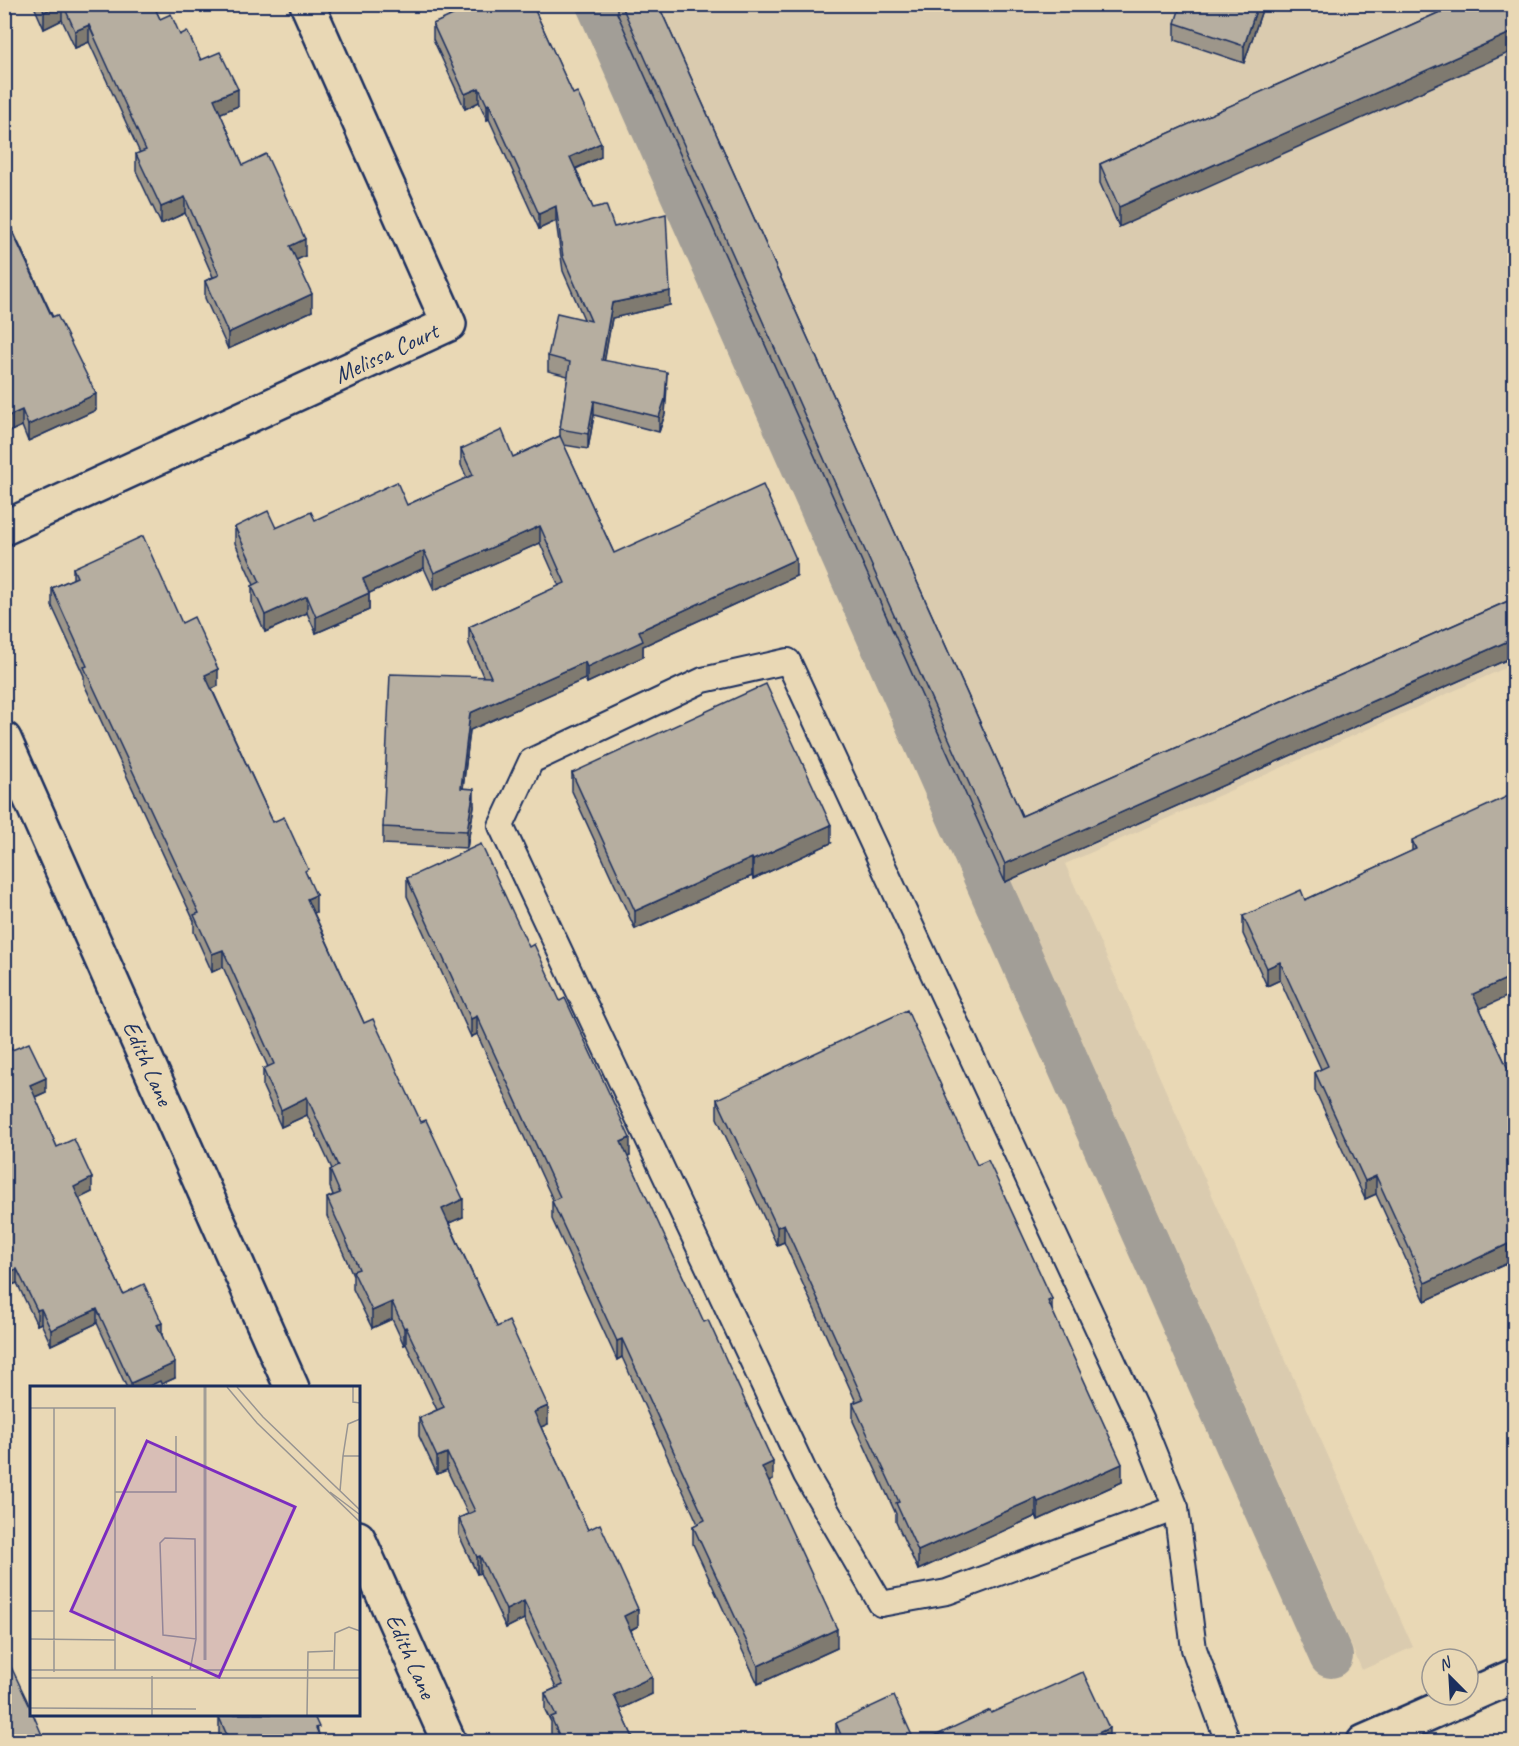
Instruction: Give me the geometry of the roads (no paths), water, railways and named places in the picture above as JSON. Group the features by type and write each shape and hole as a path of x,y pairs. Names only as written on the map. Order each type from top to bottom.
{"street":[{"name":"Melissa Court","path":"4,528 449,324 307,4"},
{"name":"Edith Lane","path":"4,739 291,1386"},
{"name":"Edith Lane","path":"360,1542 449,1742"},
{"path":"1364,1742 1515,1676"}],"lane":[{"path":"1176,1508 947,1593 881,1604 806,1475 501,826 531,761 703,680 788,661 1144,1428 1176,1508 1194,1649 1228,1742"}],"waterway":[{"path":"598,4 1331,1656"}]}
